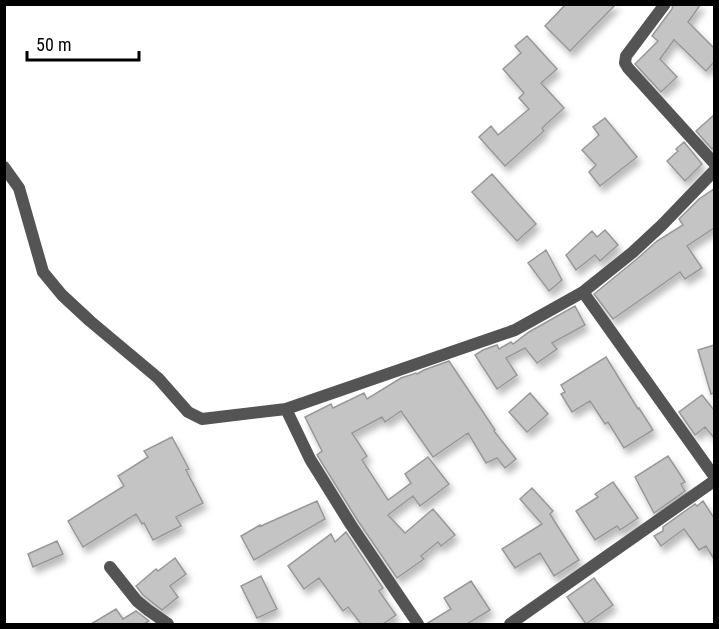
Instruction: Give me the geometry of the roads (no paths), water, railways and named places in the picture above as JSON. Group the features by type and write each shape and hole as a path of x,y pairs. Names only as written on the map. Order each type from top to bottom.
{"street":[{"path":"665,4 626,56 625,63 714,163"},
{"path":"4,167 19,188 43,272 62,295 158,378 188,412 202,419 286,409 515,330 583,292 633,252 714,171"},
{"path":"583,292 714,476"},
{"path":"286,409 310,459 351,525 418,624"},
{"path":"510,624 714,481"},
{"path":"110,567 137,601 168,624"}]}
